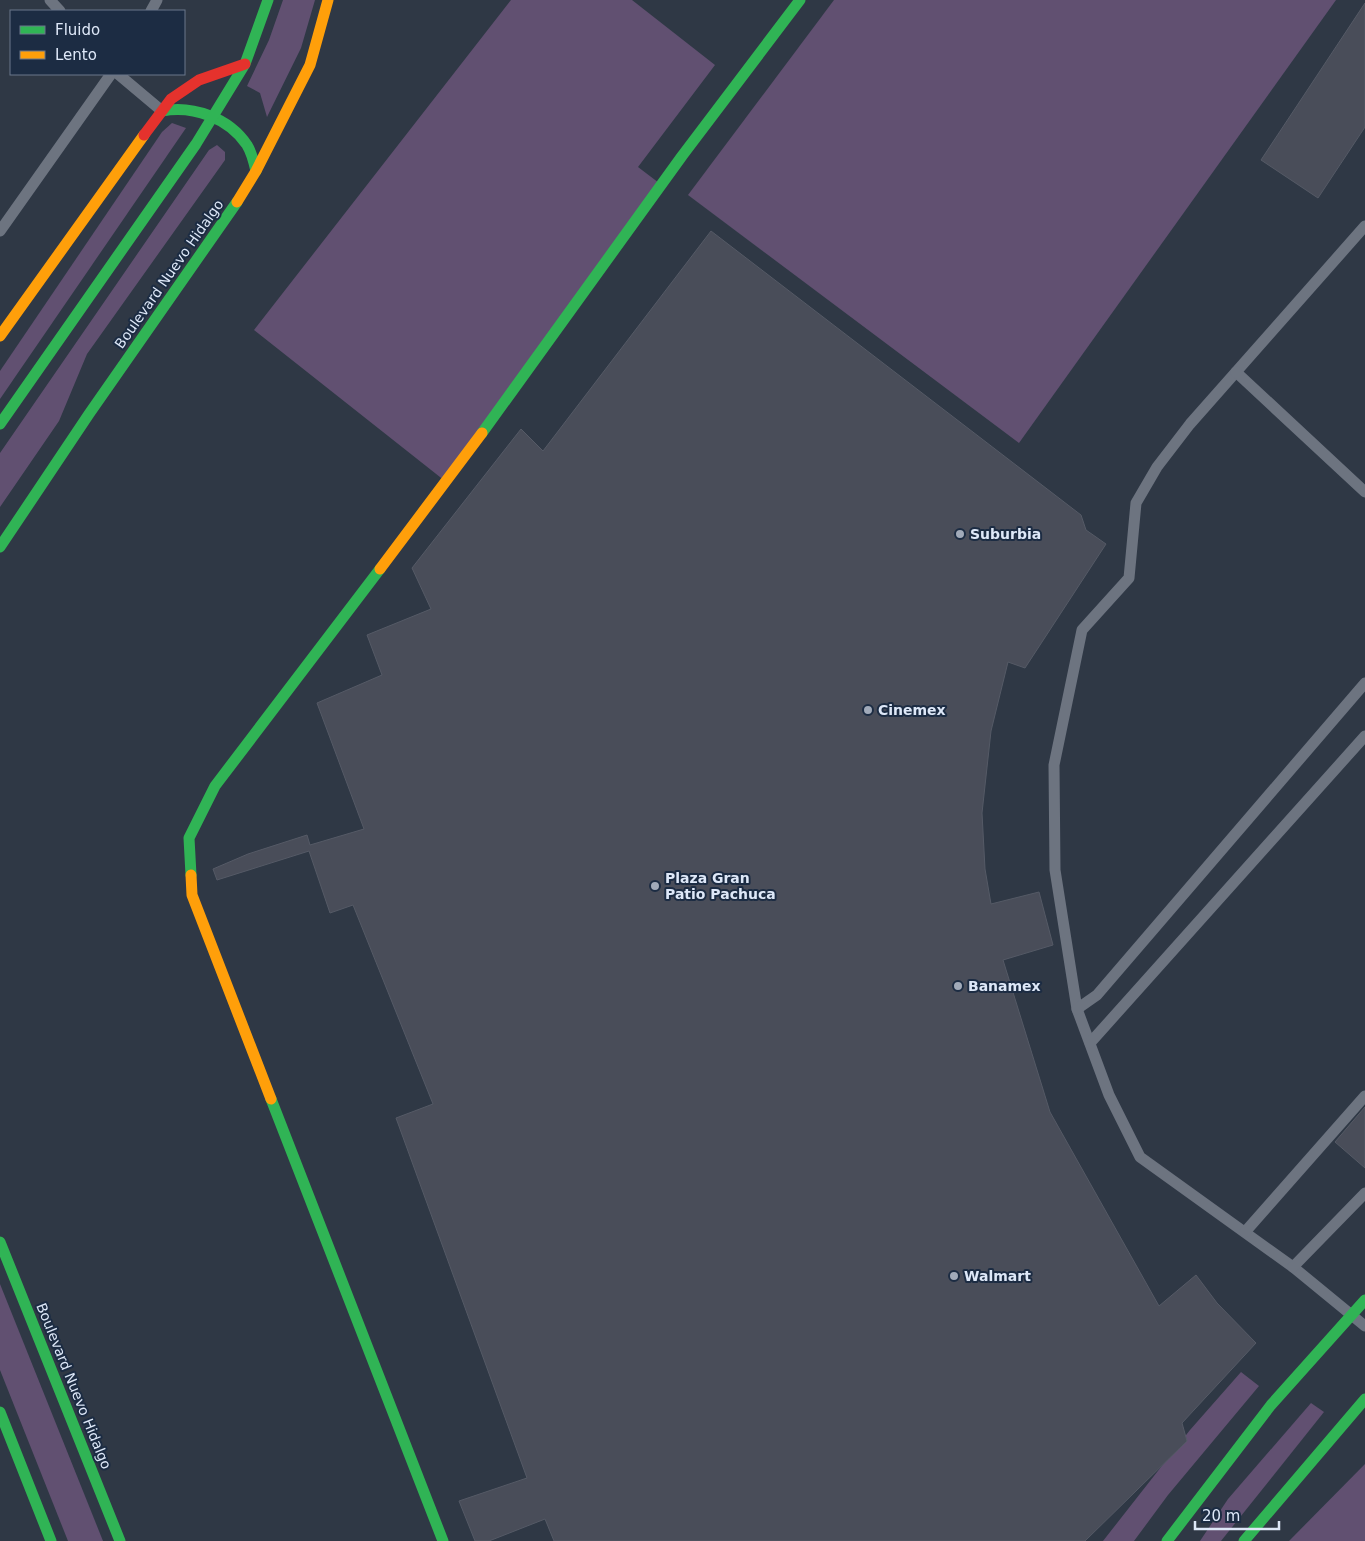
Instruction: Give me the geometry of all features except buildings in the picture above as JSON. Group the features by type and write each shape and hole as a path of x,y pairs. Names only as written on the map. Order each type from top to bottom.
{"street":[{"path":"0,424 190,152 245,64 268,0"},
{"name":"Boulevard Nuevo Hidalgo","path":"0,547 89,414 223,224 256,171 310,65 328,0"},
{"path":"443,1541 192,895 189,838 215,786 550,341 682,156 800,0"},
{"path":"0,336 110,179 171,100 199,80 245,64"},
{"path":"162,111 180,108 195,110 211,118 238,136 248,146 256,171"},
{"name":"Boulevard Nuevo Hidalgo","path":"0,1242 120,1541"},
{"path":"1167,1541 1270,1405 1365,1300"},
{"path":"1244,1541 1365,1399"},
{"path":"0,1412 51,1541"}],"lane":[{"path":"50,0 59,10"},
{"path":"0,231 110,75"},
{"path":"119,75 162,111"},
{"path":"1365,226 1190,424 1157,467 1136,503 1129,578 1082,630 1054,766 1055,870 1077,1009 1109,1095 1140,1157 1293,1267 1365,1326"},
{"path":"1236,372 1365,492"},
{"path":"1077,1009 1096,995 1365,683"},
{"path":"1090,1043 1365,736"},
{"path":"1245,1232 1365,1096"},
{"path":"1293,1267 1365,1193"}],"shaded area":[{"path":"283,0 315,0 301,48 267,117 260,93 247,86 269,40"},
{"path":"511,0 632,0 715,65 638,167 663,186 445,481 254,330"},
{"path":"834,0 1336,0 1019,443 688,195"},
{"path":"172,123 186,128 0,399 0,371 162,132"},
{"path":"217,145 225,152 225,160 87,354 59,421 0,507 0,453 209,150"},
{"path":"0,1284 103,1541 68,1541 0,1370"},
{"path":"1241,1372 1259,1386 1168,1495 1134,1541 1103,1541 1190,1430"},
{"path":"1311,1403 1324,1412 1221,1541 1200,1541 1228,1499"},
{"path":"1365,1464 1365,1541 1289,1541"}],"traffic: fast":[{"path":"0,424 196,144 245,64 268,0"},
{"path":"482,433 682,156 800,0"},
{"path":"162,111 186,110 198,112 230,127 247,145 252,154 256,171"},
{"path":"0,547 89,414 237,202"},
{"path":"191,875 189,838 215,786 380,569"},
{"path":"271,1099 443,1541"},
{"path":"0,1242 120,1541"},
{"path":"1167,1541 1271,1405 1365,1300"},
{"path":"1244,1541 1365,1399"},
{"path":"0,1412 51,1541"}],"traffic: slow":[{"path":"237,202 256,171 310,65 328,0"},
{"path":"0,336 144,135"},
{"path":"380,569 482,433"},
{"path":"191,875 192,895 271,1099"}],"traffic: jam":[{"path":"144,135 171,99 199,80 245,64"}],"place":[{"name":"Suburbia","path":"960,534"},
{"name":"Cinemex","path":"868,710"},
{"name":"Plaza Gran Patio Pachuca","path":"655,886"},
{"name":"Banamex","path":"958,986"},
{"name":"Walmart","path":"954,1276"}]}
